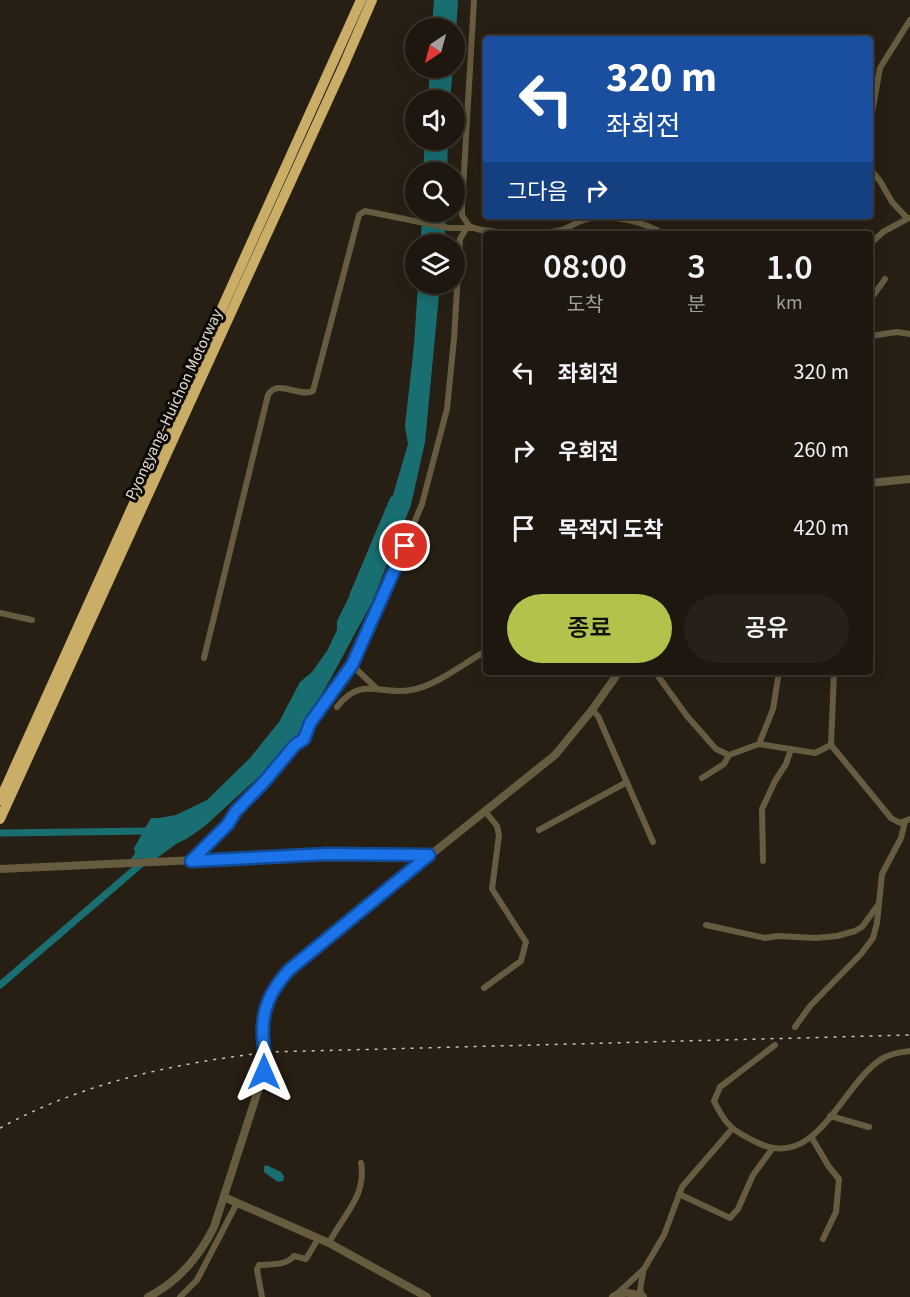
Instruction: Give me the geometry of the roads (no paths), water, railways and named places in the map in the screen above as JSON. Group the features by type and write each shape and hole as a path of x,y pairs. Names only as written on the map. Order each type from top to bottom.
{"highway":[{"name":"Pyongyang–Huichon Motorway","path":"0,800 361,0"},
{"name":"Pyongyang–Huichon Motorway","path":"1,818 372,0"}],"street":[{"path":"469,228 464,219 462,206 474,0"},
{"path":"873,107 880,68 910,20"},
{"path":"873,173 891,202 909,218 883,232 873,241"},
{"path":"204,658 268,394 271,390 280,387 307,393 313,391 359,215 365,212 449,228 492,231"},
{"path":"556,231 586,219"},
{"path":"611,219 643,223 658,231"},
{"path":"191,861 228,824 236,811 295,745 304,739 310,723 352,665 383,598 422,504 434,462 450,388 460,238 469,228"},
{"path":"873,296 885,279"},
{"path":"873,336 897,332 910,334"},
{"path":"873,483 910,479"},
{"path":"0,613 32,620"},
{"path":"337,707 352,691 362,688 404,691 420,688 483,653"},
{"path":"352,665 377,689"},
{"path":"148,1297 177,1278 208,1239 224,1197 264,1072 266,1062 264,1014 274,988 289,970 555,755 617,675"},
{"path":"657,675 687,716 716,749 729,755"},
{"path":"759,744 772,709 778,675"},
{"path":"834,675 831,746 891,818 900,823 908,820"},
{"path":"592,710 598,716 652,842"},
{"path":"702,778 724,764 729,755 759,744 815,753 831,746"},
{"path":"763,861 762,809 791,750"},
{"path":"539,830 627,782"},
{"path":"484,988 521,961 526,942 492,889 499,835 496,826 485,811"},
{"path":"795,1027 810,1006 868,946 876,933 882,874 908,820"},
{"path":"0,869 327,854 429,855"},
{"path":"706,926 765,938 837,936 855,932 862,927 879,904"},
{"path":"776,1045 717,1090 714,1101 732,1129 772,1149 791,1148 805,1143 812,1138 847,1094 879,1061 894,1054 910,1051"},
{"path":"830,1116 869,1127"},
{"path":"616,1295 644,1269 664,1235 679,1194 732,1129"},
{"path":"812,1138 839,1179 836,1212 823,1239"},
{"path":"679,1194 730,1218 738,1209 753,1175 772,1149"},
{"path":"329,1243 361,1189 363,1174 361,1163"},
{"path":"224,1197 329,1243 427,1297"},
{"path":"180,1297 197,1280 237,1203"},
{"path":"262,1297 257,1270 259,1264 280,1263 291,1260 294,1256 306,1259 318,1239"},
{"path":"643,1297 640,1290 644,1269"},
{"path":"616,1295 629,1293 643,1297"}],"water":[{"path":"434,0 458,0 457,18 433,18"},
{"path":"429,78 452,78 451,90 429,90"},
{"path":"424,150 448,150 447,162 424,162"},
{"path":"422,222 445,222 445,234 421,234"},
{"path":"417,294 439,294 425,442 411,505 372,602 300,731 300,735 294,737 265,771 205,826 157,858 131,859 135,853 134,848 151,818 176,815 207,800 250,758 279,722 300,682 312,672 327,651 337,630 337,621 351,593 364,575 385,531 391,508 390,499 408,444 405,426"},
{"path":"266,1165 281,1172 284,1176 283,1181 278,1182 264,1172"}],"waterway":[{"path":"353,595 393,500"},
{"path":"0,833 150,831"},
{"path":"0,985 155,852"}],"railway":[{"path":"0,1128 64,1098 131,1077 200,1062 270,1052 910,1035"}]}
